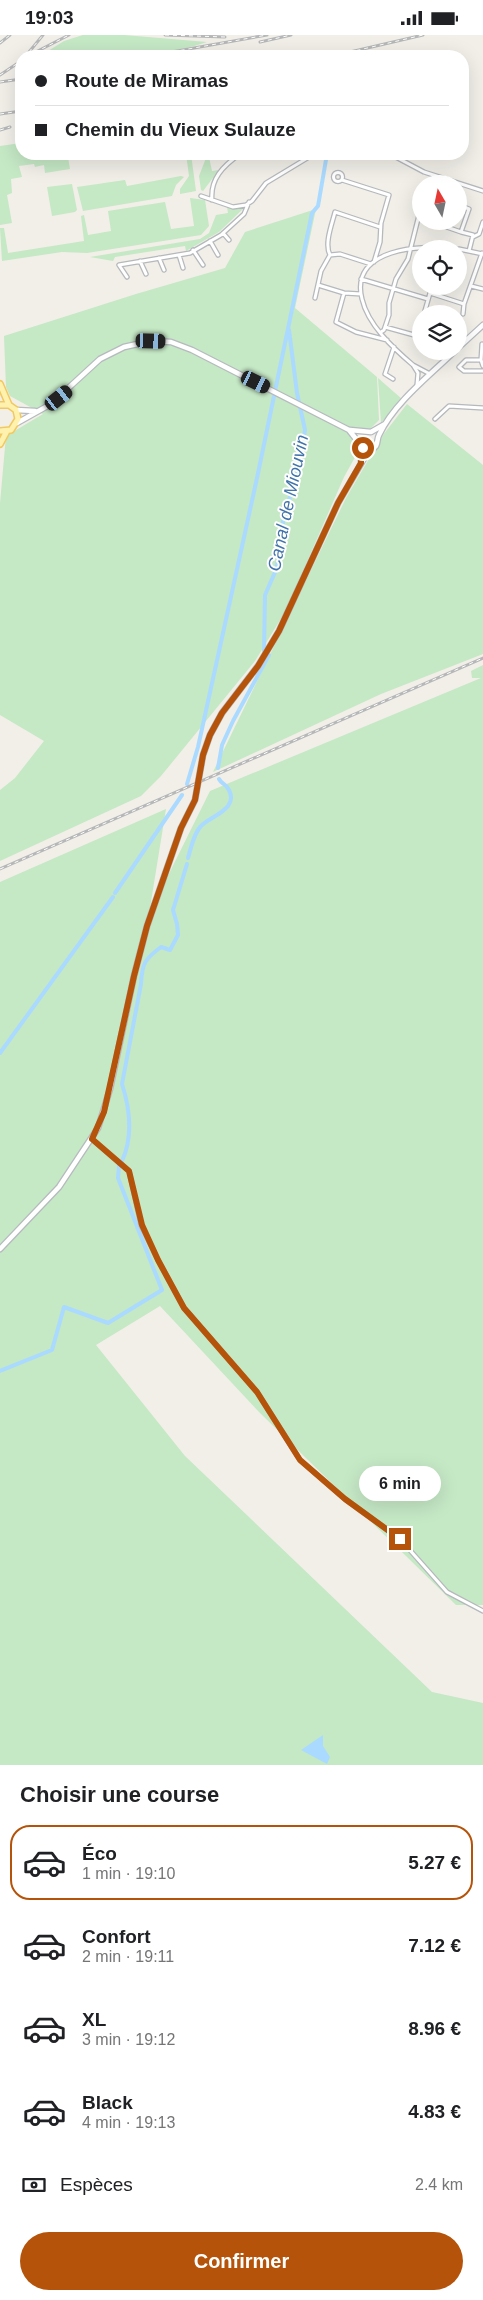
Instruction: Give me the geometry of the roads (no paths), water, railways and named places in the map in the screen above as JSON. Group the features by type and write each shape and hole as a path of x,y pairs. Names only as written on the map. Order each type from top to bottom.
{"main road":[{"path":"467,340 483,325"},
{"path":"0,444 7,431 36,411 51,404 68,391 100,359 124,347 151,341 171,342 192,350 349,430 365,433 386,424"},
{"path":"0,1249 46,1202 92,1139 104,1112 147,926 181,828 195,800 203,755 210,735 222,713 258,666 279,631 338,503 369,450 376,446 386,424 406,398 445,360"},
{"path":"0,384 9,405 16,411 36,411"},
{"path":"0,405 9,405"},
{"path":"16,411 17,423"},
{"path":"349,430 369,450"},
{"path":"0,431 7,431"},
{"path":"371,432 378,438"},
{"path":"361,463 361,437 365,433"}],"street":[{"path":"212,200 212,185 220,171 233,160"},
{"path":"127,277 119,265 193,251 223,233 244,214 249,203 266,183 304,160"},
{"path":"401,160 424,172 483,191"},
{"path":"342,179 389,195 380,227 380,242 373,263 361,279 361,294 368,314 387,340 426,379"},
{"path":"201,196 232,207 249,203"},
{"path":"330,255 327,249 335,212 380,227"},
{"path":"436,295 464,304 483,254 469,251 473,237 479,234 483,222"},
{"path":"381,332 385,327 393,289 399,273 406,264 415,230"},
{"path":"459,230 473,235 473,237"},
{"path":"223,233 229,240"},
{"path":"210,241 218,255"},
{"path":"330,255 340,254 373,263 392,252 411,247"},
{"path":"193,251 202,265"},
{"path":"179,254 183,268"},
{"path":"315,298 321,271 330,255"},
{"path":"159,258 164,270"},
{"path":"140,261 146,274"},
{"path":"361,279 428,299"},
{"path":"318,285 344,293 361,294"},
{"path":"471,286 483,289"},
{"path":"344,293 336,322 356,332 387,340"},
{"path":"426,305 429,295"},
{"path":"385,327 412,334"},
{"path":"482,344 481,360 483,366"},
{"path":"392,379 385,373 394,347"},
{"path":"481,360 466,360 459,367 464,371 483,371"},
{"path":"413,365 430,374"},
{"path":"417,387 418,373"},
{"path":"435,419 449,406 483,408"},
{"path":"92,1139 129,1171 142,1225 158,1260 184,1308 257,1392 300,1460 345,1499 400,1539 447,1592 483,1611"}],"water":[{"path":"323,1735 323,1746 330,1757 327,1764 301,1750"}],"waterway":[{"path":"187,784 198,747 257,478 312,213 318,206 326,160"},
{"name":"Canal de Miouvin","path":"264,651 265,595 276,570 283,539 283,520 300,464 305,430 297,393 289,330"},
{"name":"Canal de Miouvin","path":"218,768 222,745 269,655"},
{"name":"Canal de Miouvin","path":"188,858 193,840 199,828 223,811 231,801 231,794 219,779"},
{"path":"115,893 182,795"},
{"name":"Canal de Miouvin","path":"122,1161 129,1133 127,1103 122,1084 142,971 145,962 151,955 161,947 170,950 178,935 173,910 187,864"},
{"path":"0,1053 113,897"},
{"path":"0,1371 52,1350 64,1307 108,1323 162,1290 118,1178 119,1166"}],"railway":[{"path":"0,43 10,35"},
{"path":"31,50 43,35"},
{"path":"40,50 69,35"},
{"path":"165,35 225,37"},
{"path":"183,50 267,35"},
{"path":"260,42 291,35"},
{"path":"359,50 423,35"},
{"path":"0,75 15,65"},
{"path":"0,82 15,80"},
{"path":"0,114 15,112"},
{"path":"0,130 10,127"},
{"path":"0,869 483,658"}]}
